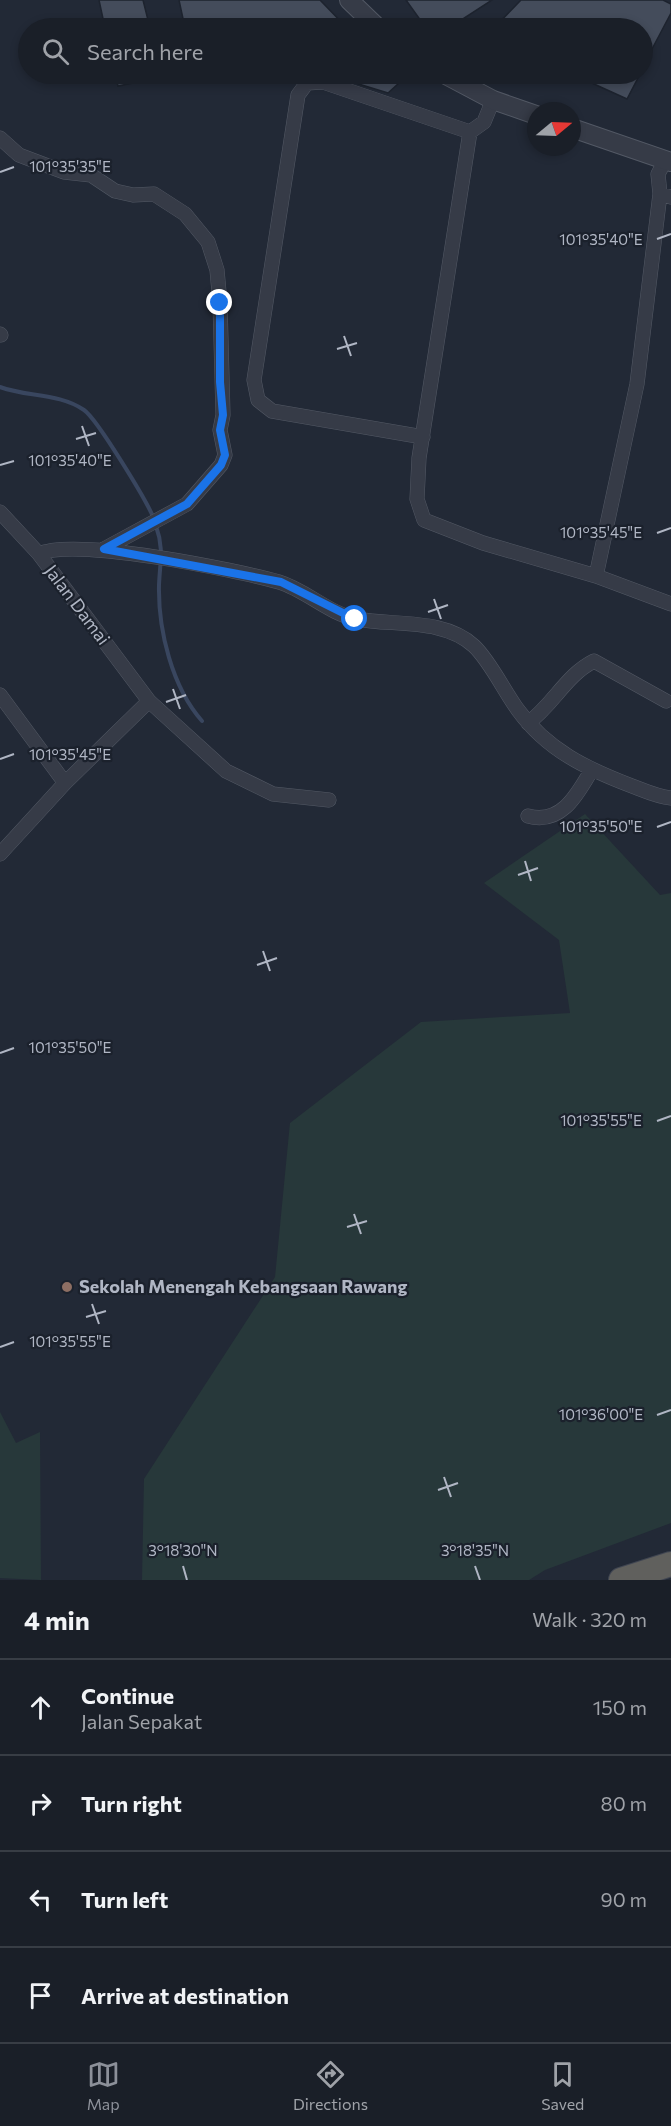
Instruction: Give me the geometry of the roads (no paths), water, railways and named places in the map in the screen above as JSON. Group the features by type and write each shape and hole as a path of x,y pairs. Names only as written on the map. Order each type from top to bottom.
{"highway":[{"path":"621,1580 671,1564"}],"street":[{"path":"349,0 368,18"},
{"path":"306,84 298,95 254,380 258,400 272,411 423,437"},
{"path":"329,84 470,132"},
{"path":"463,84 493,100 527,112"},
{"path":"493,100 484,122 470,132 423,437 417,499 424,520 483,543 596,576 671,604"},
{"path":"581,131 668,161 658,174 665,196 637,384 596,576"},
{"path":"0,138 19,155 64,172 91,175 114,191 133,195 154,195 185,214 208,242 217,270 223,415 220,430 225,455 221,465 187,504 104,549"},
{"name":"Jalan Damai","path":"0,512 39,554 149,701 226,771 273,794 329,800"},
{"path":"39,554 50,549 104,549 153,557 281,582 355,619 410,624 454,633 474,647 528,723 555,748 591,771 671,798"},
{"path":"528,723 539,715 581,668 594,662 666,701"},
{"path":"0,695 65,783"},
{"path":"0,854 65,783 149,701"},
{"path":"528,816 541,820 560,811 576,796 591,771"}],"waterway":[{"path":"0,387 54,398 84,410 121,461 154,519"},
{"path":"156,526 161,548 159,602 164,639 182,692 202,721"}],"place":[{"name":"Sekolah Menengah Kebangsaan Rawang","path":"67,1287"}]}
